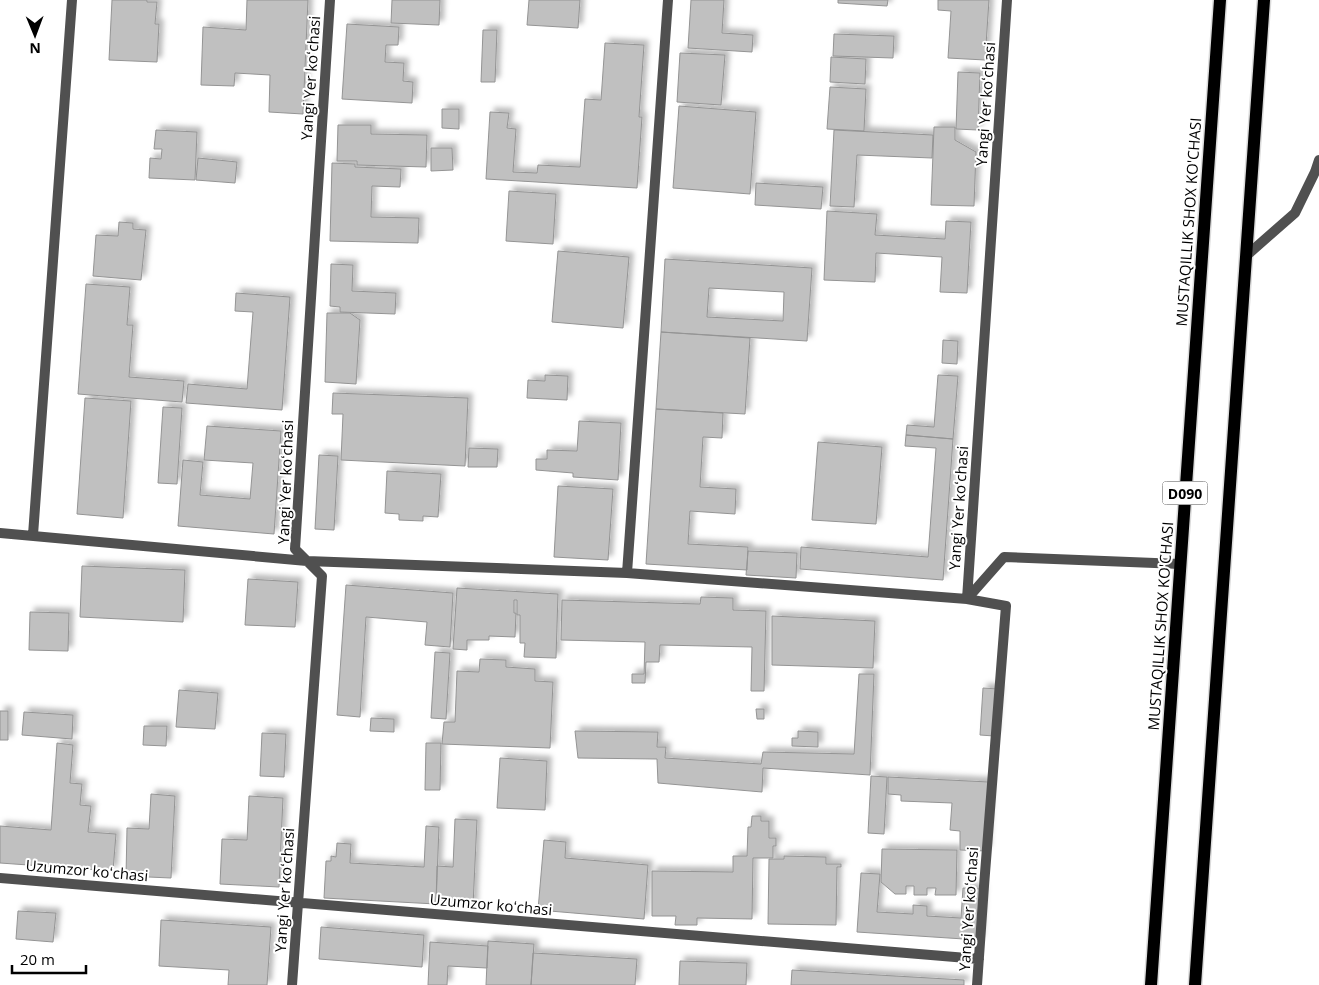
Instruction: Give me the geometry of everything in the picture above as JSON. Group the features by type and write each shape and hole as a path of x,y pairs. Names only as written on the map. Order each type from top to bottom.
{"main road":[{"name":"MUSTAQILLIK SHOX KO'CHASI","path":"1150,985 1220,0"},
{"name":"D090","path":"1195,985 1264,0"}],"street":[{"path":"33,535 72,0"},
{"name":"Yangi Yer koʻchasi","path":"292,985 322,576 295,549 330,0"},
{"path":"627,573 668,0"},
{"name":"Yangi Yer koʻchasi","path":"978,985 1006,606 967,599 1007,0"},
{"path":"1246,256 1295,213 1319,160"},
{"path":"0,533 307,561 627,573 967,599 1004,557 1180,564"},
{"name":"Uzumzor koʻchasi","path":"0,878 979,959"}],"building":[{"path":"112,0 147,0 147,2 157,2 155,24 159,24 157,62 109,60"},
{"path":"247,0 308,0 303,114 269,112 270,75 235,73 234,86 201,85 203,27 246,30"},
{"path":"392,0 440,0 439,25 391,23"},
{"path":"529,0 580,0 578,28 527,25"},
{"path":"691,0 724,0 722,33 753,35 752,52 688,48"},
{"path":"838,0 888,0 887,6 838,3"},
{"path":"938,0 989,0 985,60 948,58 951,11 938,10"},
{"path":"347,24 399,27 398,45 386,45 385,62 404,63 403,81 413,82 412,103 342,99"},
{"path":"483,30 497,30 495,82 481,82"},
{"path":"834,34 894,36 893,58 833,56"},
{"path":"605,43 644,45 639,117 642,117 637,188 486,179 490,112 509,113 507,128 516,129 513,172 537,173 538,165 580,167 585,99 601,100"},
{"path":"680,53 725,55 721,105 677,102"},
{"path":"831,57 866,59 865,84 830,82"},
{"path":"958,72 980,73 978,130 956,129"},
{"path":"830,87 866,89 864,131 827,129"},
{"path":"679,106 756,112 750,194 673,188"},
{"path":"442,109 459,109 459,129 442,128"},
{"path":"338,125 371,125 371,134 427,135 426,167 357,165 357,161 337,161"},
{"path":"934,127 955,127 955,140 976,152 974,206 931,205"},
{"path":"156,130 197,132 195,180 149,178 150,158 161,159 162,149 154,149"},
{"path":"834,130 933,135 932,158 857,155 854,207 830,206"},
{"path":"431,148 452,148 453,170 431,171"},
{"path":"198,158 237,162 235,183 196,180"},
{"path":"332,163 355,164 355,167 401,169 400,187 372,186 371,217 419,218 418,243 330,241"},
{"path":"756,183 823,187 821,209 755,205"},
{"path":"509,191 556,194 553,244 506,241"},
{"path":"827,211 877,214 875,235 945,239 946,221 971,222 967,293 940,292 942,257 876,253 875,282 824,280"},
{"path":"119,222 133,223 133,229 146,230 141,280 93,276 96,235 118,236"},
{"path":"558,251 629,257 623,328 552,322"},
{"path":"665,259 812,268 807,341 661,332","holes":["709,288 784,292 783,321 707,317"]},
{"path":"331,264 353,265 352,291 396,293 395,314 340,312 340,307 330,306"},
{"path":"86,284 130,287 127,325 133,325 129,377 184,381 182,402 78,394"},
{"path":"236,293 290,297 282,410 186,403 188,384 247,389 253,312 235,311"},
{"path":"327,313 350,313 360,320 356,384 325,382"},
{"path":"661,332 750,338 745,414 656,409"},
{"path":"943,340 958,341 957,364 942,363"},
{"path":"545,375 568,376 567,400 527,398 528,380 545,381"},
{"path":"938,375 958,376 953,439 906,435 907,425 934,427"},
{"path":"333,393 468,398 465,466 341,460 343,414 332,414"},
{"path":"85,398 131,401 123,518 77,514"},
{"path":"163,407 182,408 177,484 158,483"},
{"path":"656,409 723,413 722,438 703,437 700,487 736,489 735,514 690,511 688,544 748,547 747,570 646,564"},
{"path":"579,421 621,423 618,480 573,477 573,473 536,470 536,459 547,459 547,450 577,451"},
{"path":"207,426 281,431 274,534 178,526 183,460 203,462 200,495 250,499 253,463 204,460"},
{"path":"906,435 953,439 943,580 800,569 801,547 928,557 936,448 905,446"},
{"path":"818,442 882,447 876,524 812,520"},
{"path":"469,448 498,449 497,467 468,467"},
{"path":"319,455 338,456 334,530 315,529"},
{"path":"387,471 441,474 438,517 423,516 423,521 399,520 399,514 385,513"},
{"path":"558,486 613,489 608,560 554,557"},
{"path":"748,551 797,553 796,578 746,575"},
{"path":"82,566 185,570 183,622 80,617"},
{"path":"248,579 298,582 295,627 245,625"},
{"path":"346,585 453,593 450,647 425,645 427,622 366,617 360,717 337,715"},
{"path":"457,588 558,594 556,658 524,657 525,643 520,643 520,615 517,615 517,600 514,600 514,613 516,613 515,637 489,636 489,640 467,640 467,650 453,649"},
{"path":"701,597 733,598 733,610 766,611 764,691 751,691 752,647 660,645 659,662 646,662 645,683 632,683 632,674 644,674 645,642 561,640 562,600 700,604"},
{"path":"30,612 69,613 68,651 29,650"},
{"path":"772,616 875,621 873,668 772,665"},
{"path":"435,652 450,653 446,719 431,718"},
{"path":"480,659 506,660 506,667 535,669 535,681 553,682 550,748 442,744 444,722 455,722 457,671 479,672"},
{"path":"859,674 874,674 870,775 763,768 762,792 658,783 657,759 578,758 575,731 658,732 657,747 666,747 665,758 761,764 763,752 854,754"},
{"path":"983,688 998,689 994,736 980,735"},
{"path":"179,690 218,693 215,729 176,727"},
{"path":"756,709 764,709 764,719 757,719"},
{"path":"0,711 8,711 8,740 0,740"},
{"path":"24,712 73,715 72,739 22,735"},
{"path":"371,718 394,719 394,732 370,731"},
{"path":"144,726 167,726 166,746 143,745"},
{"path":"798,731 818,732 818,747 792,746 792,738 798,738"},
{"path":"262,733 286,734 284,777 260,776"},
{"path":"57,743 73,745 70,783 82,784 80,805 91,806 88,832 116,834 113,871 0,863 0,826 51,830"},
{"path":"426,743 441,743 440,790 425,790"},
{"path":"500,758 547,761 545,810 497,808"},
{"path":"871,776 887,777 884,834 868,833"},
{"path":"888,777 989,782 986,851 960,850 960,831 950,830 952,803 901,801 901,795 888,794"},
{"path":"151,794 175,796 171,878 126,876 127,828 149,829"},
{"path":"249,796 283,798 279,887 220,884 222,839 247,840"},
{"path":"752,816 761,816 761,821 769,821 769,838 776,838 776,846 773,846 773,858 753,858 752,919 697,918 697,925 675,925 676,916 652,916 652,871 733,872 733,856 747,856 748,827 751,827"},
{"path":"455,819 477,820 473,906 436,904 437,866 453,867"},
{"path":"426,826 439,827 436,904 324,898 326,861 331,861 331,856 336,857 337,843 351,844 350,863 424,867"},
{"path":"544,840 566,842 565,858 648,865 644,919 538,910"},
{"path":"882,849 957,850 956,895 935,895 936,888 927,888 927,895 914,895 914,886 906,886 906,894 895,894 881,882"},
{"path":"784,856 826,857 826,864 841,864 841,867 837,867 836,925 768,924 769,859 784,859"},
{"path":"861,873 880,874 877,912 913,914 913,905 927,906 927,916 961,918 963,888 982,889 979,940 857,932"},
{"path":"18,911 56,913 53,942 16,939"},
{"path":"161,920 271,927 267,985 228,985 229,970 159,966"},
{"path":"321,927 424,935 422,967 319,959"},
{"path":"488,941 534,944 531,985 486,985"},
{"path":"430,942 488,946 487,968 448,966 447,985 428,985"},
{"path":"533,953 637,959 635,985 531,985"},
{"path":"680,961 747,963 746,985 679,985"},
{"path":"792,970 964,980 964,985 791,985"}]}
